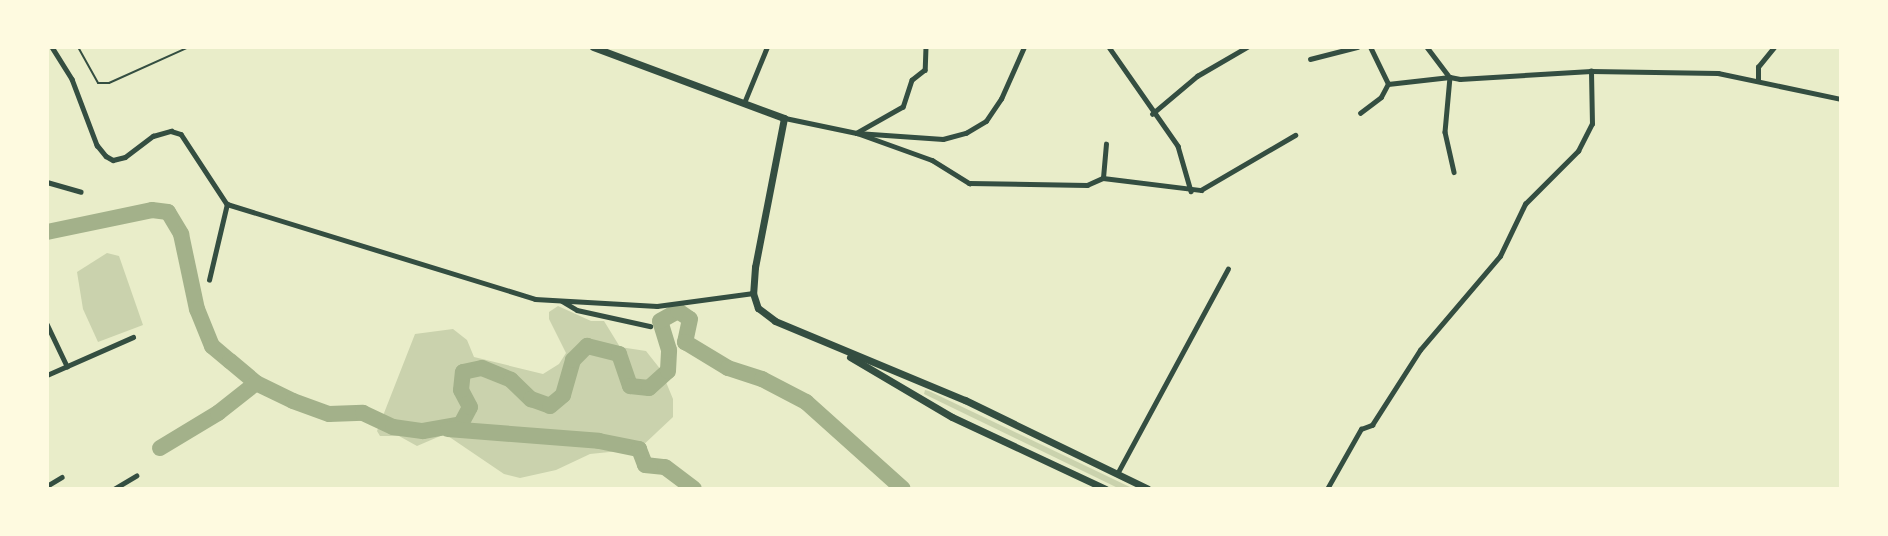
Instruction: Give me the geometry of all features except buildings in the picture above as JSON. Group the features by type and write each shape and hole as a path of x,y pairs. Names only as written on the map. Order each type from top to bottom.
{"highway":[{"path":"593,47 784,118 753,293 758,308 775,321 965,400 1148,489"},
{"path":"825,343 952,417 1105,489"}],"street":[{"path":"52,47 72,79 97,145 106,156 113,160 125,157 153,136 171,131 181,134 227,204 403,261 535,299 657,306 753,293"},
{"path":"744,104 767,47"},
{"path":"857,133 903,107 912,80 925,70 926,47"},
{"path":"784,118 857,133 943,139 966,133 986,121 1001,99 1024,47"},
{"path":"1109,47 1152,114 1178,146 1191,191"},
{"path":"1152,114 1197,76 1247,47"},
{"path":"1310,59 1357,47"},
{"path":"1370,47 1388,84"},
{"path":"1427,47 1451,77 1444,132 1454,172"},
{"path":"1758,79 1758,67 1774,47"},
{"path":"1388,84 1451,77 1478,80 1591,71 1718,72 1841,99"},
{"path":"1327,489 1361,429 1372,425 1420,350 1500,256 1525,204 1578,150 1592,124 1591,71"},
{"path":"1360,113 1381,97 1388,84"},
{"path":"857,133 932,160 969,183 1087,185 1103,178 1191,191 1201,190 1295,135"},
{"path":"1103,178 1106,144"},
{"path":"47,182 81,192"},
{"path":"209,280 227,204"},
{"path":"1117,474 1228,269"},
{"path":"561,301 577,310 650,326"},
{"path":"47,324 67,366"},
{"path":"47,375 132,337"},
{"path":"114,489 136,476"},
{"path":"47,486 62,477"}],"lane":[{"path":"78,47 98,83 109,83 189,47"}],"green space":[{"path":"107,253 119,256 143,325 98,342 83,309 77,272"},
{"path":"558,306 591,321 604,321 620,347 646,351 661,370 673,399 673,417 639,449 590,454 556,470 520,478 504,474 445,434 417,446 399,436 380,436 377,431 415,334 453,329 467,340 474,357 543,374 559,364 566,353 549,319 549,312"},
{"path":"925,390 1134,489 1120,489 924,394"}],"waterway":[{"path":"47,232 152,210 168,212 181,234 197,309 212,346 256,383 293,401 329,414 363,413 393,427 423,431 461,424 470,407 461,390 463,372 482,368 511,380 531,399 550,406 563,395 573,360 587,346 619,354 630,386 649,388 668,371 669,350 660,321 678,311 690,319 685,342 728,368 762,379 806,402 903,489"},
{"path":"160,448 218,413 256,383"},
{"path":"448,429 599,441 639,449 645,465 665,467 694,489"}]}
